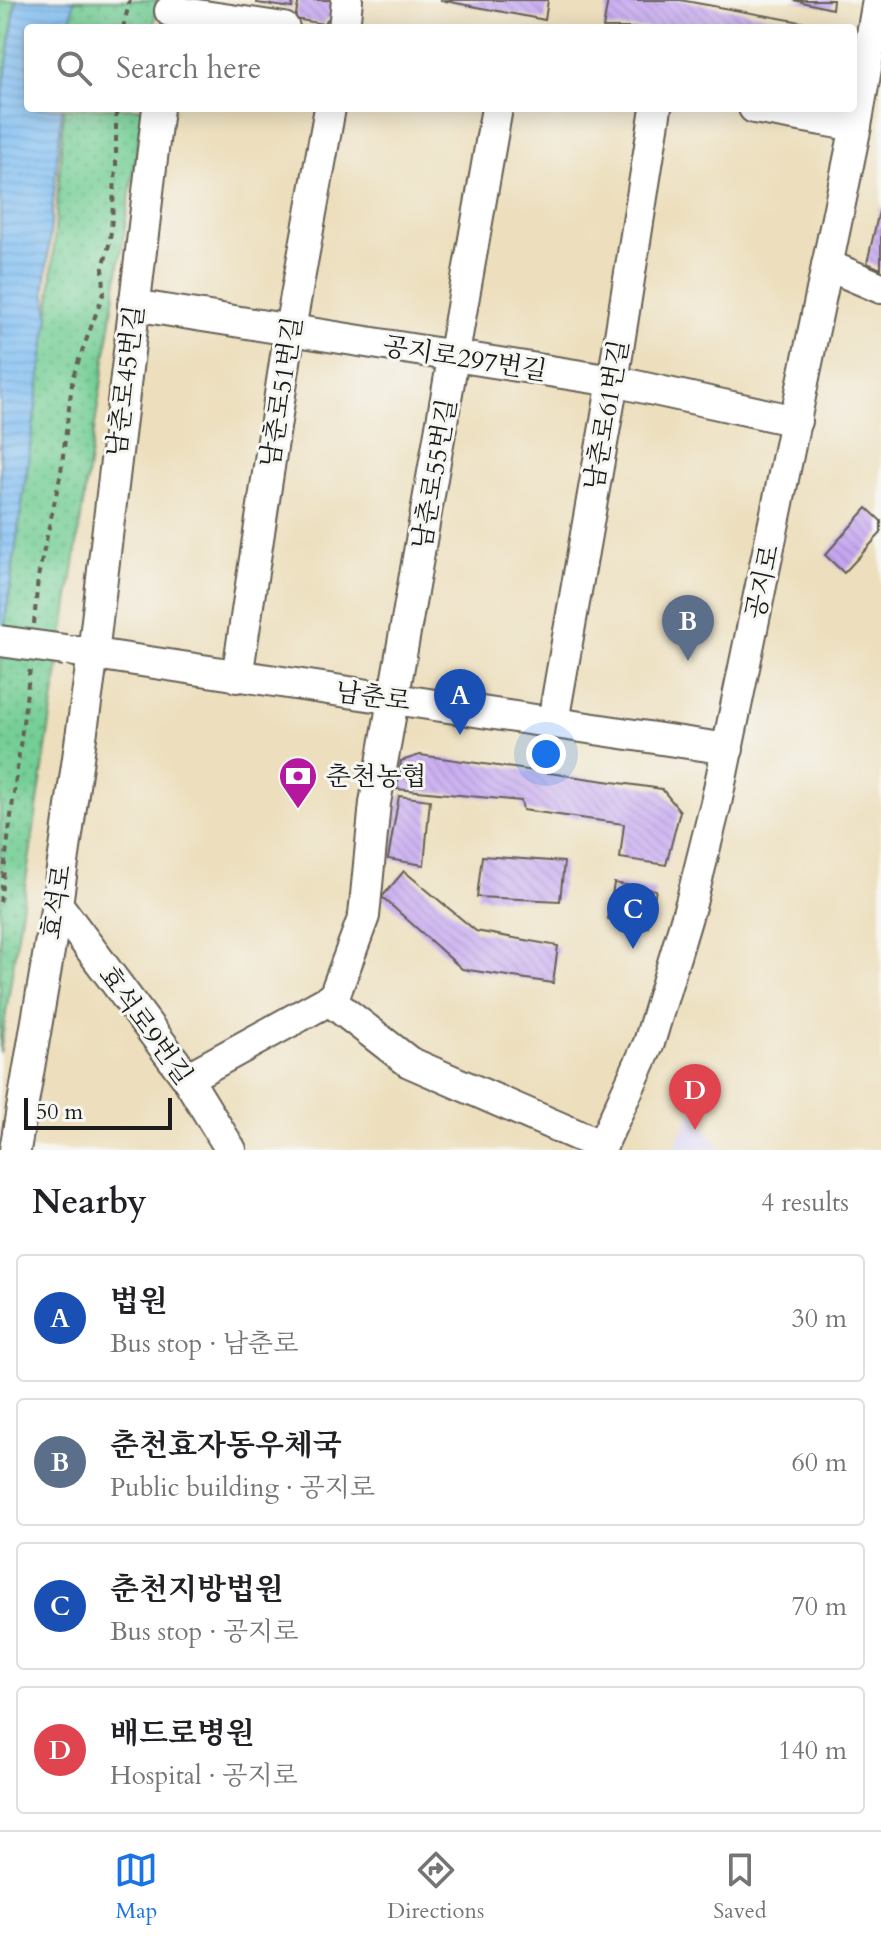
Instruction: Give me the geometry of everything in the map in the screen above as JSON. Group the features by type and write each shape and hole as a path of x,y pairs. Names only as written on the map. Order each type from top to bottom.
{"street":[{"path":"344,24 347,0"},
{"name":"공지로","path":"601,1148 649,1043 691,903 728,749 796,421 856,126 878,0"},
{"path":"169,13 253,24"},
{"name":"남춘로45번길","path":"79,652 133,305 157,112"},
{"name":"남춘로51번길","path":"237,677 290,329 329,112"},
{"name":"남춘로55번길","path":"329,1000 335,994 364,916 375,803 396,699 496,112"},
{"name":"남춘로61번길","path":"553,722 613,381 655,112"},
{"path":"777,112 856,126"},
{"path":"827,265 881,288"},
{"name":"공지로297번길","path":"133,305 613,381 796,421"},
{"name":"남춘로","path":"0,641 728,749"},
{"name":"효석로","path":"15,1150 57,904 79,652"},
{"name":"효석로9번길","path":"57,904 187,1078 231,1150"},
{"path":"187,1078 329,1000 409,1062 601,1148"}],"path":[{"path":"124,24 130,0"},
{"path":"33,634 38,577 61,472 73,376 104,292 103,268 110,241 116,168 116,112"},
{"path":"0,902 30,663"}],"shaded area":[{"path":"692,1111 721,1150 673,1150"}],"green space":[{"path":"0,0 16,0 0,114"},
{"path":"74,0 157,0 154,24 71,24"},
{"path":"64,112 142,112 0,1053 0,658 49,315"}],"water":[{"path":"16,0 74,0 71,24 24,24 24,112 62,112 45,290 49,315 0,658 0,114"}],"building":[{"path":"258,0 293,0 292,8 257,3"},
{"path":"299,0 333,0 330,17 323,24 295,19"},
{"path":"440,0 548,0 545,20"},
{"path":"608,0 680,0 812,24 604,24"},
{"path":"793,0 833,0 832,9"},
{"path":"881,207 881,269 867,263"},
{"path":"867,508 881,521 881,533 844,573 825,555"},
{"path":"420,755 662,789 680,811 666,865 620,858 624,824 523,810 521,801 397,789 401,761"},
{"path":"399,796 430,800 424,865 388,859"},
{"path":"482,856 564,862 560,901 477,897"},
{"path":"404,871 476,931 558,946 553,983 462,969 382,897"},
{"path":"614,883 656,890 648,927 608,919"}],"place":[{"name":"춘천효자동우체국","path":"688,661"},
{"name":"법원","path":"460,735"},
{"name":"춘천농협","path":"298,810"},
{"name":"춘천지방법원","path":"633,949"},
{"name":"배드로병원","path":"695,1130"}]}
